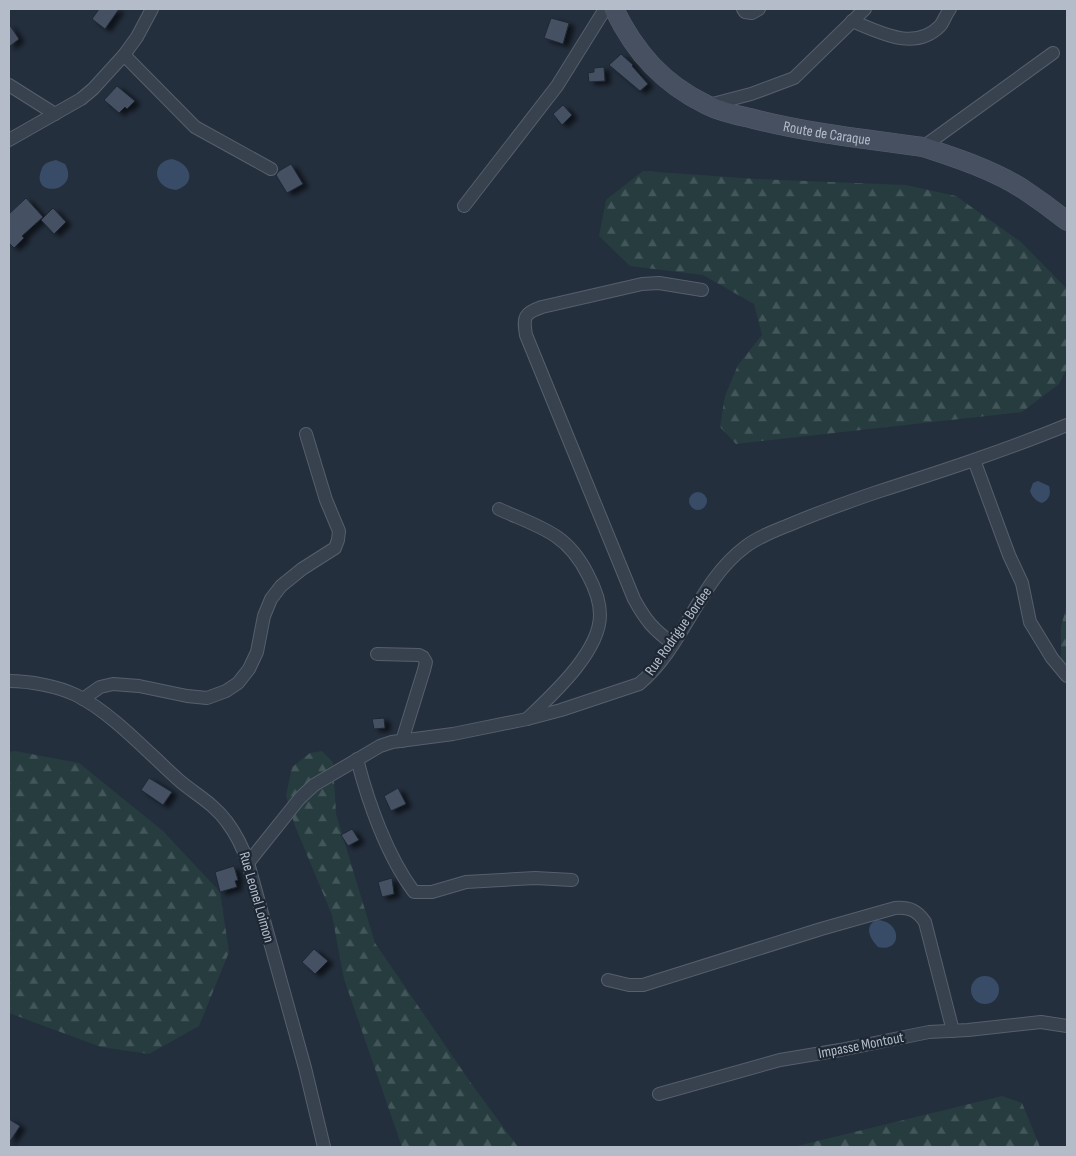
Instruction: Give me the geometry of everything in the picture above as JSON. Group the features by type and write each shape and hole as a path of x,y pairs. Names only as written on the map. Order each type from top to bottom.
{"street":[{"path":"9,140 81,99 93,89 124,55 137,37 152,9"},
{"path":"464,206 557,86 605,9"},
{"name":"Route de Caraque","path":"614,9 628,37 640,54 660,74 706,105 726,113 780,126 923,147 972,164 1022,188 1067,221"},
{"path":"742,9 745,12 752,13 759,9"},
{"path":"706,105 742,96 794,78 819,56 865,9"},
{"path":"852,21 893,37 911,39 923,37 932,32 941,25 950,9"},
{"path":"923,147 1053,53"},
{"path":"124,55 195,128 271,169"},
{"path":"9,85 56,114"},
{"path":"673,644 654,630 634,599 526,335 524,321 526,315 542,307 642,284 659,283 702,290"},
{"name":"Rue Rodrigue Bordee","path":"248,862 306,792 314,785 380,746 392,742 454,734 528,718 561,710 639,684 649,676 673,644 722,570 745,547 761,537 826,509 974,460 1067,425"},
{"path":"82,699 100,687 113,684 138,686 207,698 226,691 238,682 249,668 257,652 264,616 271,599 281,586 302,569 335,548 338,540 339,531 326,500 306,434"},
{"path":"974,460 1009,555 1022,583 1030,622 1052,658 1067,676"},
{"path":"499,509 543,529 566,544 584,567 598,598 600,616 594,640 565,682 528,718"},
{"path":"377,654 420,655 426,662 402,741"},
{"name":"Rue Leonel Loimon","path":"9,681 60,689 82,699 106,715 207,802 226,821 242,847 248,862 305,1068 324,1147"},
{"path":"357,759 364,786 397,866 414,892 432,892 466,882 535,878 572,880"},
{"path":"608,980 629,985 643,985 821,929 903,907 912,909 925,922 953,1030"},
{"name":"Impasse Montout","path":"660,1094 780,1060 928,1032 1041,1022 1067,1026"}],"green space":[{"path":"643,171 756,179 906,185 956,196 1021,242 1067,289 1067,368 1059,384 1022,412 736,444 720,427 725,396 738,365 762,335 754,304 703,275 630,266 599,236 606,200"},
{"path":"1067,604 1067,665 1061,658 1061,627"},
{"path":"15,751 79,763 163,831 220,892 229,952 199,1026 149,1054 101,1047 9,1013 9,752"},
{"path":"322,751 333,762 336,814 375,943 473,1086 518,1147 402,1147 344,979 332,915 295,826 286,796 292,767 310,753"},
{"path":"1002,1096 1022,1103 1040,1147 793,1147"}],"water":[{"path":"172,159 183,165 189,173 187,183 176,190 163,185 157,175 160,165"},
{"path":"56,160 65,164 68,173 67,181 62,186 48,188 43,186 40,180 41,171 46,163"},
{"path":"1038,481 1049,486 1050,489 1048,498 1042,503 1034,499 1030,491 1033,483"},
{"path":"698,492 704,495 707,501 704,507 698,510 692,507 689,501 692,495"},
{"path":"876,920 885,921 895,930 895,941 886,948 878,947 870,934 870,926"},
{"path":"985,976 995,980 999,990 995,1000 985,1004 975,1000 971,990 975,980"}],"building":[{"path":"99,9 119,9 105,29 92,19"},
{"path":"551,18 569,23 563,44 544,38"},
{"path":"9,24 19,39 9,47"},
{"path":"621,54 633,65 648,84 640,91 609,65"},
{"path":"604,67 605,81 589,82 588,73 594,72 594,68"},
{"path":"117,86 135,101 127,109 125,107 119,113 104,100"},
{"path":"563,105 572,115 562,125 553,114"},
{"path":"291,164 303,184 287,193 276,175"},
{"path":"26,198 43,217 22,236 24,238 14,248 9,243 9,214"},
{"path":"53,208 66,222 54,234 41,220"},
{"path":"384,718 385,728 374,729 372,719"},
{"path":"149,778 172,792 163,805 141,790"},
{"path":"398,788 406,804 391,811 384,796"},
{"path":"352,829 359,840 348,846 341,835"},
{"path":"234,866 238,880 235,881 237,887 220,892 215,872"},
{"path":"392,878 394,894 382,897 378,882"},
{"path":"314,949 328,961 315,974 302,962"},
{"path":"9,1119 20,1126 9,1143"}]}
